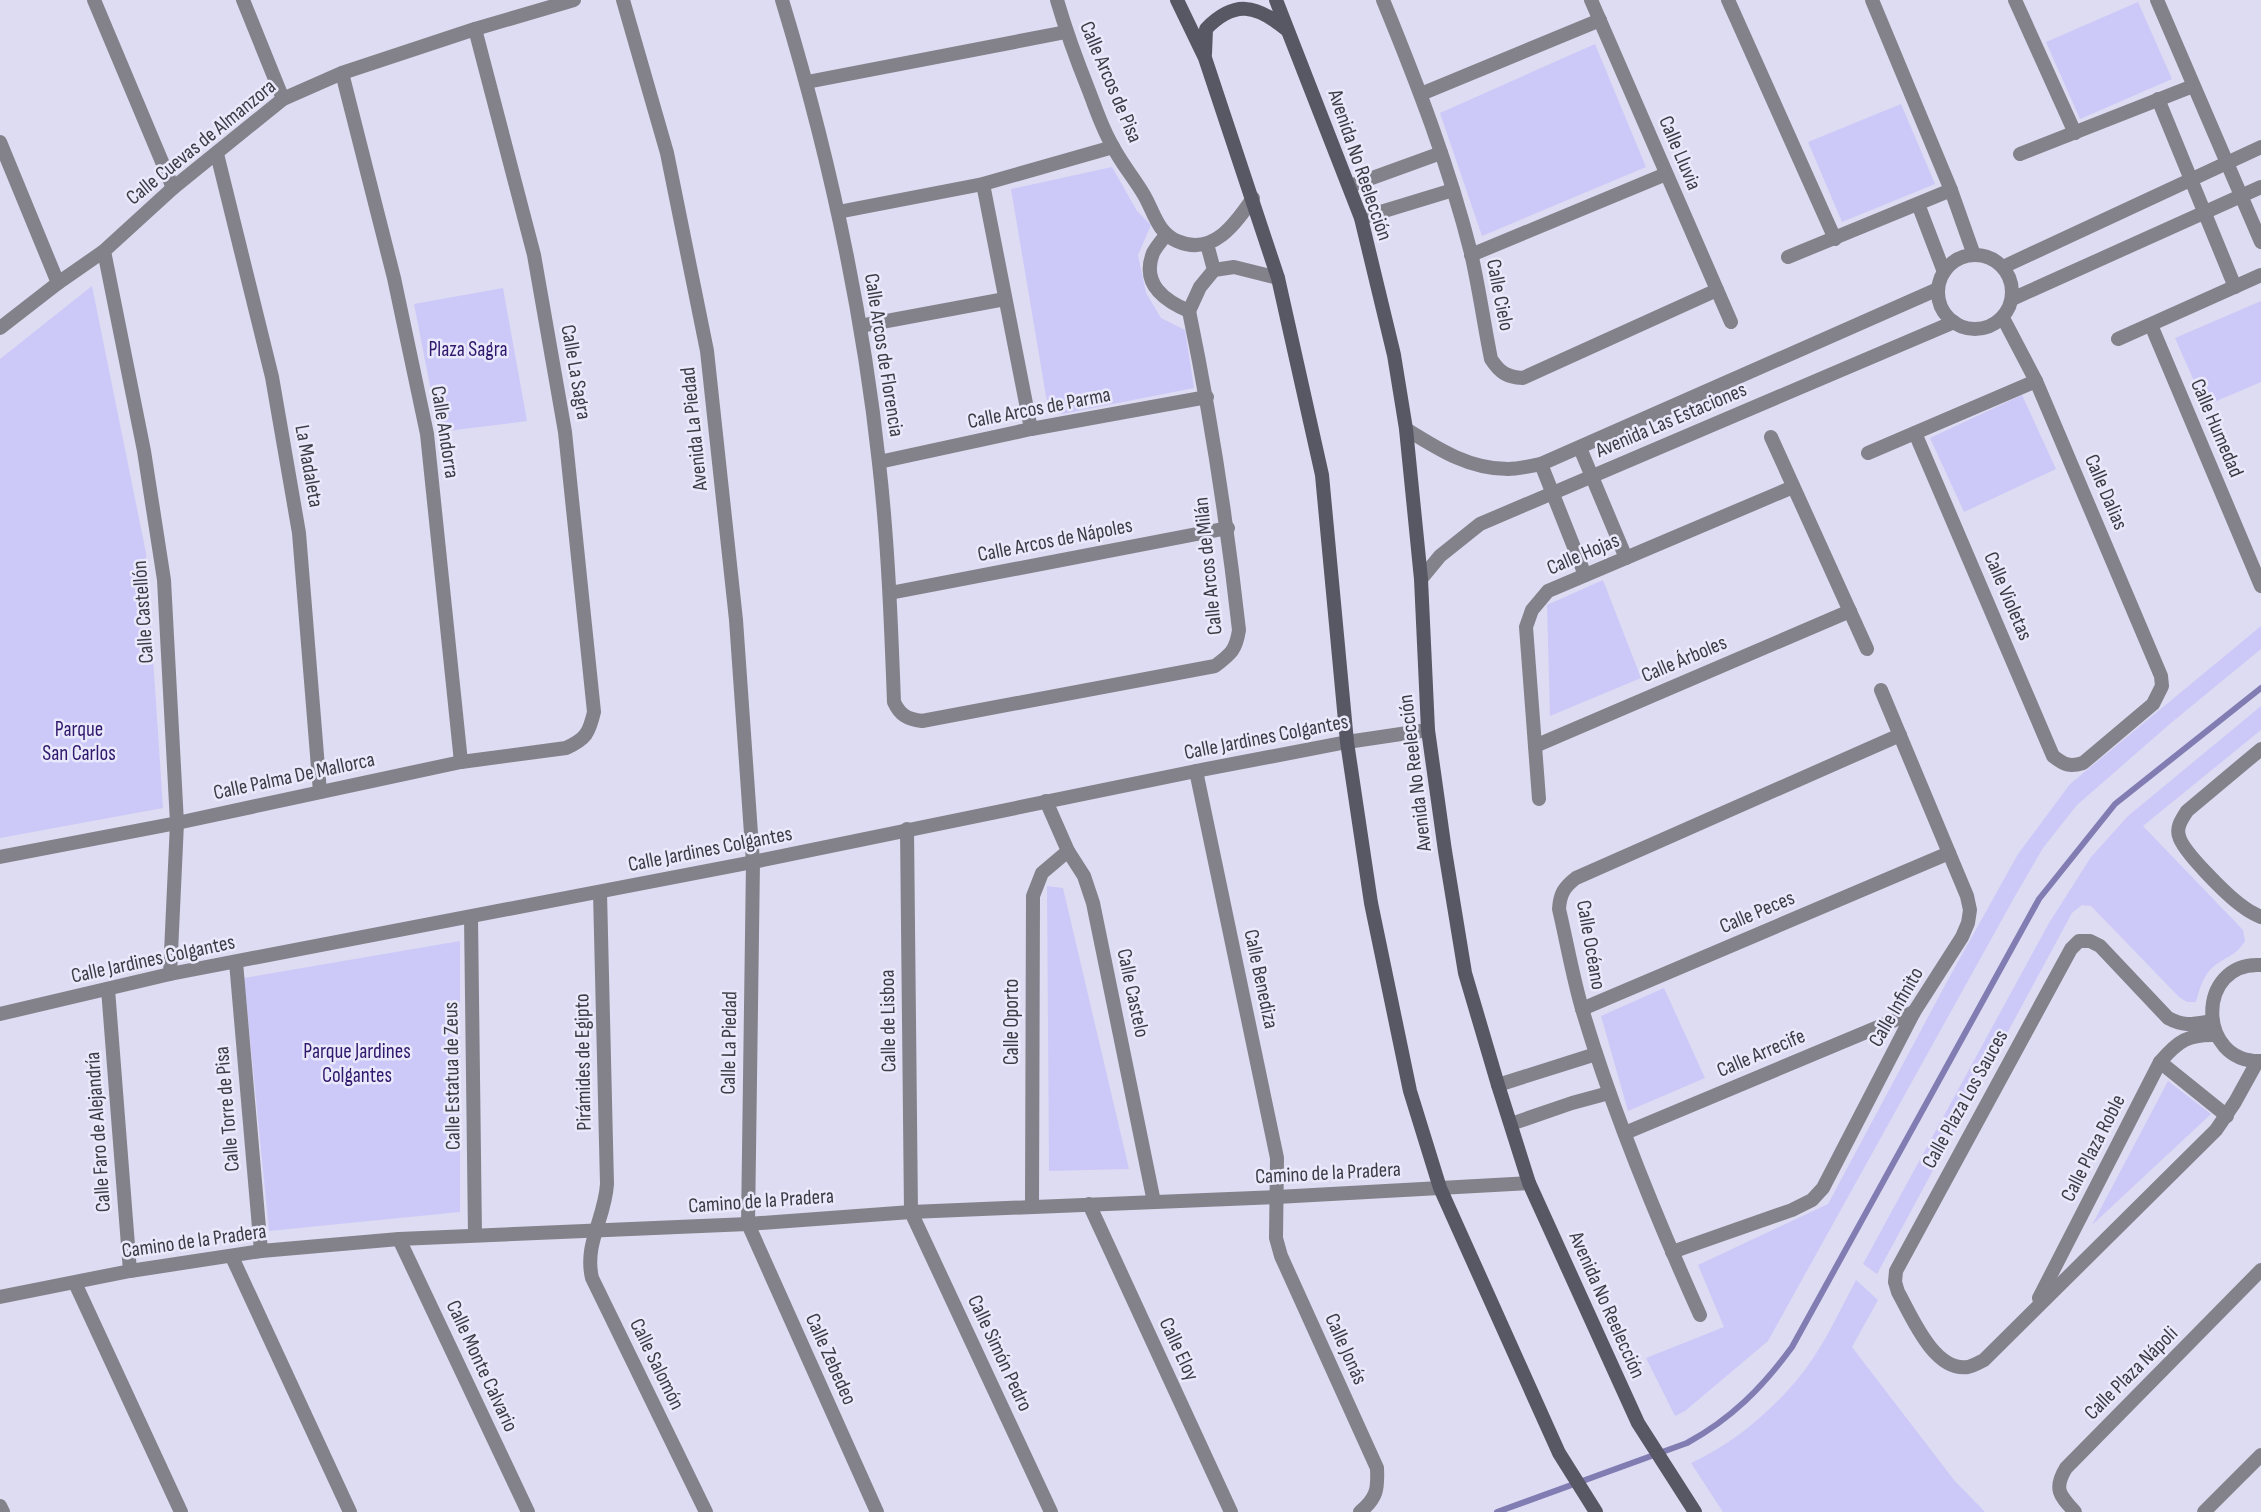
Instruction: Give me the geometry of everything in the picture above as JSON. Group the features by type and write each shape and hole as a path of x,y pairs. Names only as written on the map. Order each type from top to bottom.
{"main road":[{"path":"1177,0 1205,58 1278,278 1322,475 1347,742 1371,903 1410,1091 1440,1188 1559,1452 1595,1510"},
{"name":"Avenida No Reelección","path":"1276,0 1361,218 1394,355 1406,429 1421,579 1429,730 1465,973 1529,1183 1638,1423 1695,1512"},
{"path":"1205,58 1206,29 1223,9 1234,6 1251,7 1266,13 1288,31"}],"street":[{"path":"94,0 173,188"},
{"path":"243,0 283,99"},
{"name":"Calle Cuevas de Almanzora","path":"0,328 104,251 173,188 283,99 342,73 574,0"},
{"name":"Avenida La Piedad","path":"624,0 667,153 707,351 736,620 753,862"},
{"name":"Calle Arcos de Florencia","path":"782,0 807,82 838,212 860,326 879,462 890,593 894,702 898,711 909,719"},
{"name":"Calle Arcos de Pisa","path":"1057,0 1066,32 1112,147 1140,188 1158,225 1166,235"},
{"name":"Calle Cielo","path":"1383,0 1421,93 1453,190 1471,255 1491,359 1498,370 1510,377 1523,378 1717,290"},
{"name":"Calle Lluvia","path":"1591,0 1731,322"},
{"path":"1728,0 1835,239"},
{"path":"1872,0 1951,190 1974,255"},
{"path":"2015,0 2075,134"},
{"path":"2157,0 2261,242"},
{"path":"1421,93 1600,20"},
{"name":"Calle La Sagra","path":"475,29 534,255 565,432 594,712 590,729"},
{"path":"807,82 1066,32"},
{"name":"Calle Andorra","path":"342,73 394,278 427,434 461,762"},
{"path":"2020,155 2193,86"},
{"path":"2158,99 2235,287"},
{"path":"0,142 58,283"},
{"path":"838,212 983,184 1112,147"},
{"path":"2003,267 2261,147"},
{"path":"1350,186 1441,152"},
{"name":"La Madaleta","path":"217,154 272,377 299,533 320,792"},
{"path":"1471,255 1666,174"},
{"path":"983,184 1031,429"},
{"path":"2012,299 2261,187"},
{"path":"1361,218 1453,190"},
{"path":"1788,257 1951,190"},
{"path":"1253,198 1231,230 1207,244 1191,245 1166,235 1153,253 1150,271 1156,291 1171,304 1189,311 1200,287 1214,270 1234,267 1278,278"},
{"path":"1918,204 1944,272"},
{"path":"1207,244 1214,270"},
{"name":"Calle Castellón","path":"104,251 144,451 164,580 177,823 170,974"},
{"path":"1974,255 1995,260 2003,267 2010,277 2012,299 2003,318 1984,328 1974,329 1954,322 1945,313 1939,302 1938,289 1944,272 1952,263 1962,257 1974,255"},
{"path":"2118,339 2261,275"},
{"name":"Avenida Las Estaciones","path":"1406,429 1451,457 1482,467 1510,469 1541,464 1938,289"},
{"path":"860,326 1005,299"},
{"name":"Calle Arcos de Milán","path":"909,719 922,721 1215,666 1229,656 1237,645 1239,630 1228,528 1207,397 1189,311"},
{"name":"Calle Dalias","path":"2003,318 2036,381 2161,676 2162,686 2153,704 2083,763 2072,766"},
{"name":"Avenida Las Estaciones","path":"1421,579 1440,556 1480,524 1954,322"},
{"name":"Calle Humedad","path":"2151,325 2261,586"},
{"path":"1868,453 2036,381"},
{"name":"Calle Arcos de Parma","path":"879,462 1031,429 1207,397"},
{"name":"Calle Violetas","path":"1915,433 2053,756 2062,764 2072,766"},
{"path":"1770,437 1867,649"},
{"path":"1580,448 1626,558"},
{"path":"1541,464 1585,575"},
{"name":"Calle Hojas","path":"1539,799 1526,627 1532,610 1548,591 1793,487"},
{"name":"Calle Arcos de Nápoles","path":"890,593 1228,528"},
{"name":"Calle Árboles","path":"1535,746 1850,611"},
{"name":"Calle Infinito","path":"1672,1252 1793,1210 1812,1200 1823,1188 1914,1012 1962,937 1968,923 1970,910 1967,896 1881,690"},
{"name":"Calle Palma De Mallorca","path":"0,857 177,823 461,762 566,748 581,741 590,729"},
{"name":"Calle Jardines Colgantes","path":"0,1014 170,974 753,862 1196,771 1347,742 1429,730"},
{"name":"Calle Océano","path":"1700,1315 1672,1252 1596,1054 1582,1009 1559,909 1560,895 1566,885 1576,878 1900,735"},
{"path":"2261,749 2187,811 2179,822 2178,835 2184,848 2232,898 2261,917"},
{"name":"Calle Benediza","path":"1196,771 1277,1158 1277,1197"},
{"name":"Calle Castelo","path":"1046,801 1084,876 1093,902 1154,1202"},
{"name":"Calle de Lisboa","path":"907,829 911,1212"},
{"name":"Calle Oporto","path":"1032,1207 1033,896 1042,873 1069,851"},
{"name":"Calle Peces","path":"1582,1009 1949,853"},
{"name":"Calle La Piedad","path":"748,1224 753,862"},
{"name":"Pirámides de Egipto","path":"595,1230 606,1197 607,1184 600,892"},
{"name":"Calle Estatua de Zeus","path":"471,917 475,1235"},
{"name":"Calle Plaza Los Sauces","path":"1895,1282 1896,1271 2071,949 2079,941 2090,941 2100,946 2168,1018 2185,1025 2212,1021"},
{"name":"Calle Torre de Pisa","path":"236,962 261,1251"},
{"path":"2259,1061 2241,1058 2227,1049 2216,1035 2212,1021 2212,1005 2217,990 2226,978 2240,969 2261,965"},
{"name":"Calle Faro de Alejandría","path":"108,989 130,1271"},
{"name":"Calle Arrecife","path":"1625,1133 1914,1012"},
{"name":"Calle Plaza Roble","path":"2032,1311 2161,1062 2173,1047 2187,1038 2216,1035"},
{"path":"1498,1085 1596,1054"},
{"name":"Calle Plaza Roble","path":"1895,1282 1932,1351 1948,1363 1968,1367 1984,1360 2216,1130 2259,1061"},
{"path":"2161,1062 2227,1116"},
{"path":"1511,1124 1609,1093"},
{"name":"Camino de la Pradera","path":"1,1293 261,1251 399,1238 748,1224 911,1212 1277,1197 1529,1183"},
{"name":"Calle Jonás","path":"1277,1197 1276,1238 1281,1256 1377,1468 1378,1485 1374,1499 1360,1512"},
{"name":"Calle Eloy","path":"1089,1204 1231,1512"},
{"name":"Calle Simón Pedro","path":"911,1212 1051,1512"},
{"name":"Calle Zebedeo","path":"748,1224 877,1512"},
{"name":"Calle Salomón","path":"595,1230 589,1263 592,1278 706,1512"},
{"name":"Calle Monte Calvario","path":"399,1238 527,1512"},
{"path":"232,1257 350,1512"},
{"name":"Calle Plaza Nápoli","path":"2075,1512 2063,1499 2059,1488 2060,1478 2066,1468 2261,1270"},
{"path":"75,1283 181,1512"},
{"path":"2204,1512 2261,1455"},
{"path":"0,1506 2,1512"}],"green space":[{"path":"2138,2 2172,79 2080,119 2046,42"},
{"path":"1595,44 1646,167 1482,236 1440,113"},
{"path":"1901,104 1935,184 1842,222 1808,142"},
{"path":"1112,167 1137,211 1151,225 1138,255 1146,293 1161,318 1185,330 1194,388 1062,414 1048,408 1011,189"},
{"name":"Parque San Carlos","path":"92,286 146,553 163,808 0,838 0,359"},
{"name":"Plaza Sagra","path":"503,288 527,421 439,432 414,304"},
{"path":"2261,301 2261,382 2205,406 2175,338"},
{"path":"2022,395 2056,469 1964,512 1930,438"},
{"path":"1603,580 1641,678 1550,716 1547,605"},
{"path":"2261,626 2261,649 2077,805 2043,848 1768,1341 1685,1411 1675,1416 1646,1358 1724,1327 1698,1265 1828,1204 2018,854 2070,784"},
{"path":"2261,706 2261,730 2143,826 2243,930 2245,941 2237,951 2210,970 2196,1002 2187,1002 2179,997 2091,906 2082,905 2072,913 1877,1274 1863,1264 2049,923 2091,857 2128,816"},
{"path":"1047,886 1063,888 1129,1169 1049,1171"},
{"name":"Parque Jardines Colgantes","path":"460,941 460,1212 269,1231 244,978"},
{"path":"1664,988 1705,1078 1628,1111 1601,1016"},
{"path":"2168,1081 2211,1114 2092,1225"},
{"path":"1856,1280 1878,1300 1852,1347 1954,1480 1985,1512 1723,1512 1691,1463 1734,1438 1785,1394 1813,1358"}],"waterway":[{"path":"1497,1512 1687,1443 1718,1424 1757,1389 1792,1347 2039,899 2115,804 2261,688"}]}
